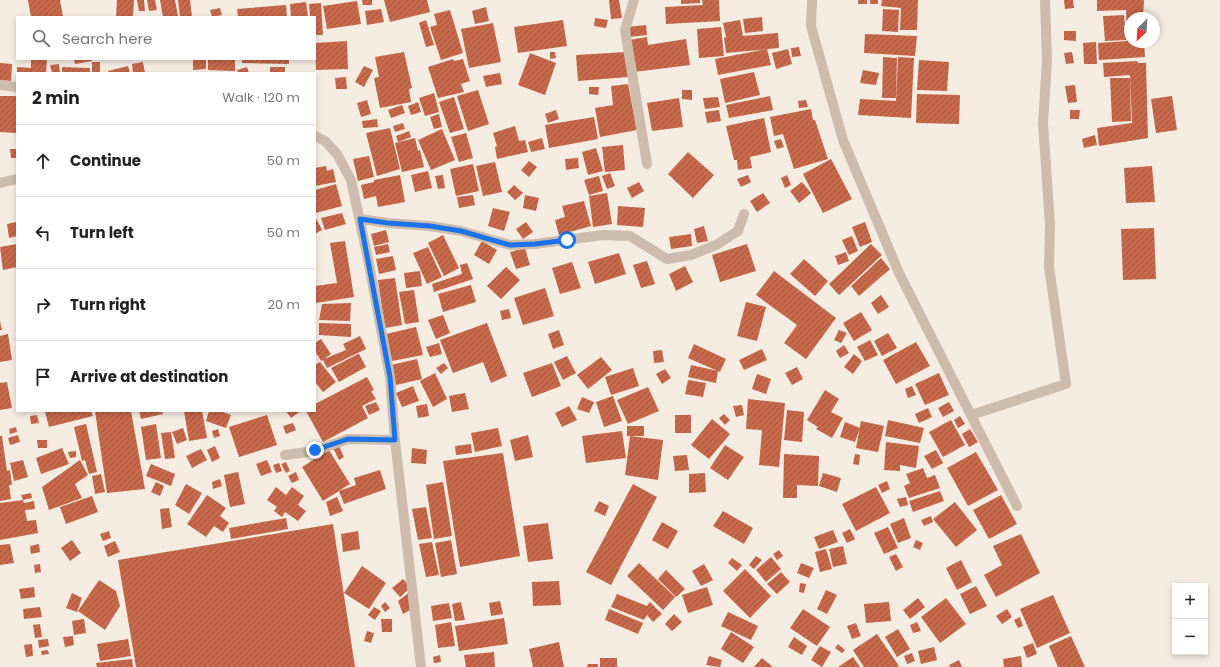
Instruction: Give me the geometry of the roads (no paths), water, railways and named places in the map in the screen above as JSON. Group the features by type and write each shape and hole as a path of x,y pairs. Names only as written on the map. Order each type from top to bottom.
{"street":[{"path":"634,0 625,30 647,164"},
{"path":"812,0 811,26 843,140 899,274 1017,506"},
{"path":"971,414 1066,384 1049,267 1050,224 1043,124 1047,61 1045,0"},
{"path":"0,85 16,87"},
{"path":"316,136 325,141 337,154 346,170 351,180 360,219 390,377 395,440 421,667"},
{"path":"0,182 16,179"},
{"path":"360,219 430,226 461,231 510,245 535,244 603,235 630,236 668,259 691,255 716,245 738,231 744,214"},
{"path":"285,455 315,450 348,439 395,440"}]}
